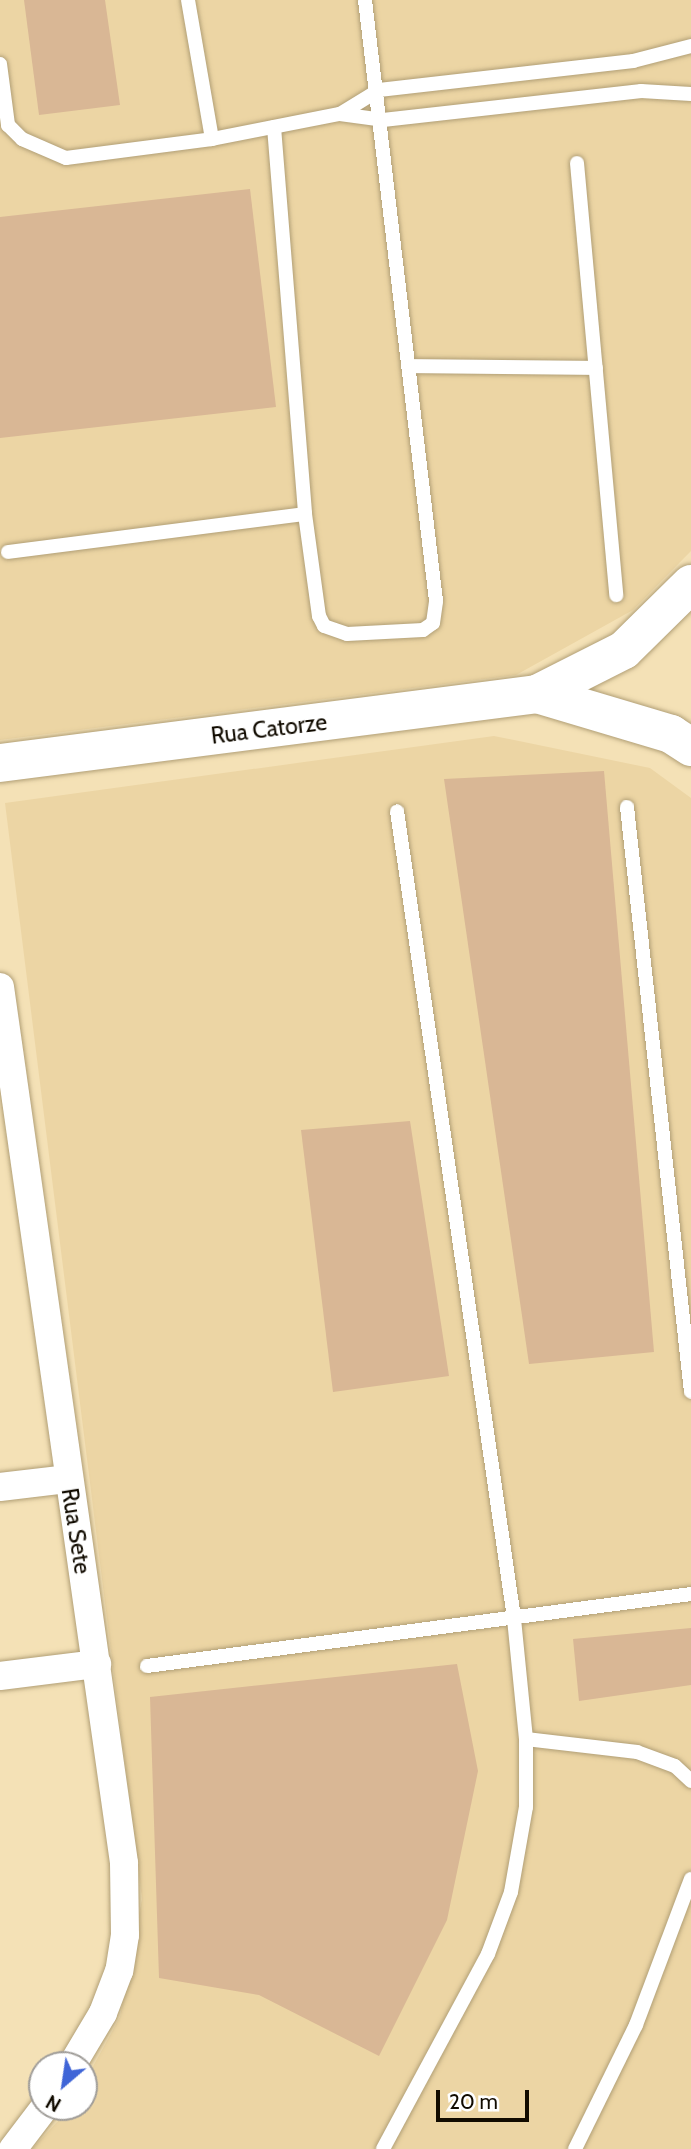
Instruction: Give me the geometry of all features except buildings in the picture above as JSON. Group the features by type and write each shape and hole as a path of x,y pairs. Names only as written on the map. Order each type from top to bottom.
{"street":[{"name":"Rua Catorze","path":"0,763 537,695 624,650 691,584"},
{"name":"Rua Catorze","path":"537,695 671,734 691,747"},
{"name":"Rua Sete","path":"0,987 10,1145 118,1795 125,1935 103,2013 80,2051"},
{"path":"0,1487 67,1479"},
{"path":"0,1676 97,1664"},
{"path":"13,2149 34,2121"}],"lane":[{"path":"188,0 212,139"},
{"path":"274,127 305,514 324,626 347,634 424,630 433,623 436,601 383,120 365,0"},
{"path":"340,114 379,90 634,61 691,46"},
{"path":"0,64 8,125 42,150 66,158 212,139 340,114 383,120 640,91 691,94"},
{"path":"577,163 616,595"},
{"path":"409,366 596,368"},
{"path":"8,552 305,514"},
{"path":"627,807 691,1392"},
{"path":"383,2149 454,2026 511,1892 526,1807 526,1740 514,1618 397,811"},
{"path":"147,1666 691,1594"},
{"path":"526,1740 637,1752 676,1766 691,1782"},
{"path":"575,2149 636,2025 691,1879"}],"shaded area":[{"path":"0,0 691,0 691,551 633,610 516,675 0,740"},
{"path":"494,736 650,768 691,798 691,2149 32,2149 58,2121 98,2121 98,2057 120,2017 142,1899 5,803"}]}
